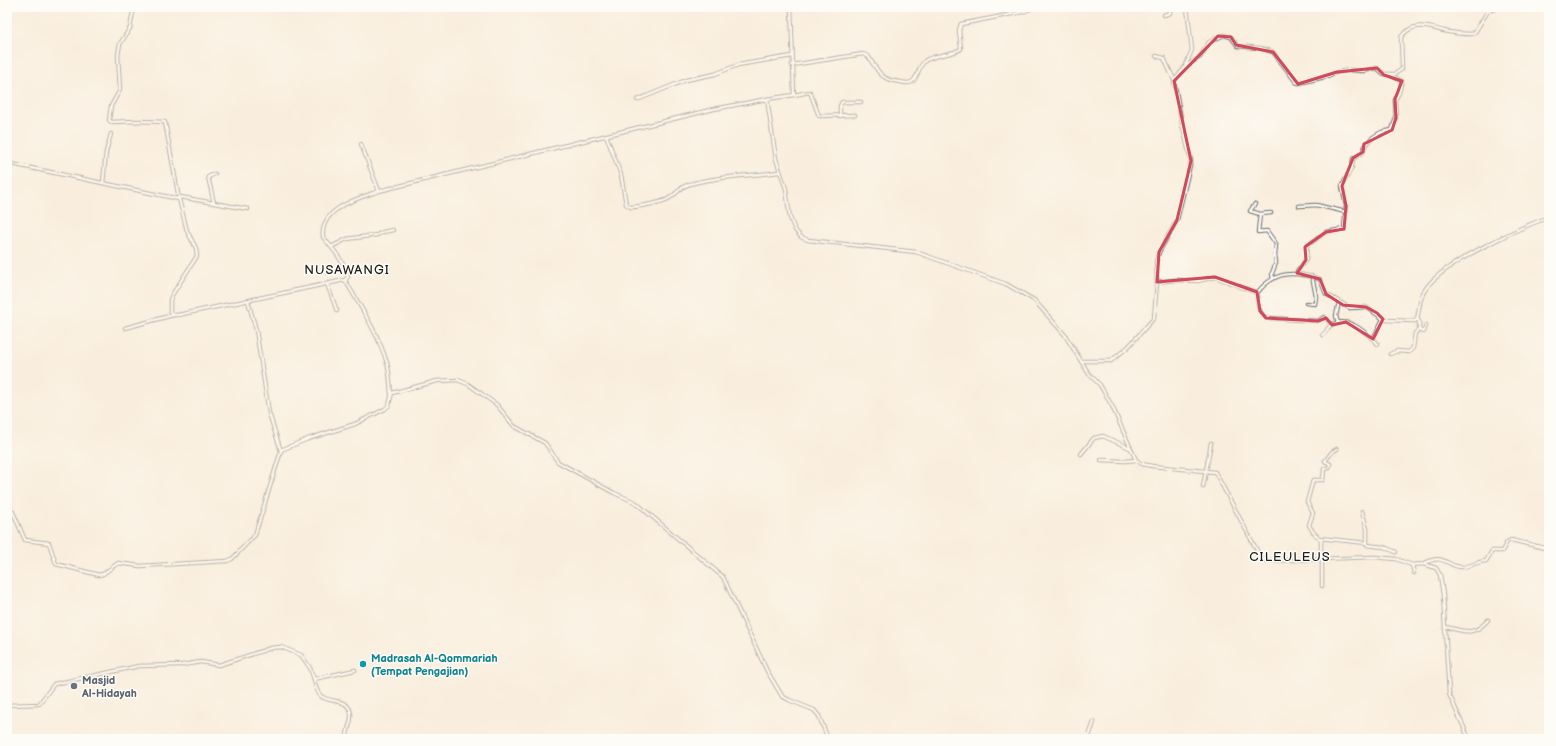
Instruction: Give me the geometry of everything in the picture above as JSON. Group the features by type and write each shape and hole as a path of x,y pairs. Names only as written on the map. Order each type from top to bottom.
{"street":[{"path":"134,7 130,28 120,44 118,55 120,90 111,106 109,120 112,122 165,122 179,198 187,231 196,248 197,256 172,295 170,312 174,315"},
{"path":"791,7 794,95"},
{"path":"792,65 864,54 885,79 891,82 910,82 914,79 919,68 927,60 961,49 959,30 961,24 1023,12 1035,7"},
{"path":"1164,14 1170,13 1170,7"},
{"path":"1174,81 1185,67 1192,50 1187,7"},
{"path":"1389,75 1397,73 1402,69 1401,38 1409,29 1428,26 1445,31 1472,34 1475,32 1488,10 1500,7"},
{"path":"1185,67 1200,57 1210,42 1224,35 1231,37 1236,45 1260,48 1273,52 1298,82 1350,70 1363,71 1377,68 1384,74 1402,81 1394,105 1396,118 1392,130 1384,131 1365,144 1362,152 1353,159 1352,169 1342,186 1346,212 1344,230 1326,232 1307,246 1306,260 1298,272"},
{"path":"637,100 686,80 715,74 738,65 792,56"},
{"path":"1080,362 1111,361 1128,347 1154,318 1157,282 1156,262 1159,252 1177,220 1191,162 1174,81 1164,58 1156,56"},
{"path":"125,328 174,315 345,280 348,277 347,272 323,237 322,231 324,224 330,213 379,191 714,109 810,92 819,116 855,115"},
{"path":"767,99 779,172 787,194 790,218 794,230 801,237 808,240 916,252 1006,284 1034,300 1065,336 1080,362 1106,394 1136,460 1142,464 1152,466 1215,472 1218,475 1262,559 1272,562 1374,557 1396,559 1412,565 1423,564 1433,566 1440,574 1449,694 1469,739"},
{"path":"840,116 840,106 842,102 861,102"},
{"path":"103,183 106,152 111,134"},
{"path":"606,135 621,175 626,204 630,208 669,198 680,188 694,183 742,175 779,172"},
{"path":"361,144 379,191"},
{"path":"7,162 179,198 248,209"},
{"path":"214,203 208,177 215,174"},
{"path":"1255,204 1250,212 1260,214 1271,213"},
{"path":"1299,206 1316,205 1346,212"},
{"path":"1260,214 1258,232 1267,232 1276,244 1274,255 1276,263 1272,273 1273,279"},
{"path":"1390,354 1397,351 1407,352 1412,350 1415,333 1418,330 1419,320 1417,319 1421,298 1427,286 1435,278 1482,248 1529,224 1549,217"},
{"path":"331,247 347,239 377,235 393,230"},
{"path":"1332,325 1324,317 1318,321 1266,318 1260,311 1257,303 1257,293 1266,283 1273,279 1298,272 1321,280 1321,286 1326,294 1350,308 1366,307 1383,319 1389,321 1412,321 1417,319"},
{"path":"1306,303 1315,304 1316,294 1312,276"},
{"path":"1157,282 1175,280 1198,281 1215,277 1257,293"},
{"path":"281,450 308,439 355,424 388,406 391,394 388,368 384,354 363,311 345,280"},
{"path":"327,284 337,311"},
{"path":"7,510 13,512 25,540 50,543 56,564 99,575 118,564 140,566 229,561 255,535 281,450 270,414 257,331 248,301"},
{"path":"1338,323 1336,316 1339,302"},
{"path":"1372,339 1383,319"},
{"path":"1322,335 1332,325 1344,322 1353,325 1378,344"},
{"path":"1418,330 1424,332 1426,325"},
{"path":"391,394 437,381 463,382 497,405 514,426 545,443 561,464 635,502 723,578 763,662 782,696 814,710 819,716 828,739"},
{"path":"1081,454 1094,438 1103,436 1130,448"},
{"path":"1204,487 1211,443"},
{"path":"1337,449 1332,452 1325,461 1330,464 1328,468 1324,469 1323,480 1313,480 1311,492 1307,498 1308,505 1313,513 1313,518 1309,521 1310,528 1316,536 1321,539 1367,543 1370,546 1384,547 1396,552"},
{"path":"1102,460 1125,462 1136,460"},
{"path":"1362,511 1367,529 1367,543"},
{"path":"1321,539 1322,586"},
{"path":"1423,564 1428,561 1442,559 1463,567 1480,561 1486,561 1492,551 1502,551 1507,542 1510,540 1549,549"},
{"path":"1412,565 1414,573"},
{"path":"1445,627 1473,632 1480,629 1488,620"},
{"path":"7,706 39,704 54,684 139,666 182,665 201,662 219,665 271,648 281,647 301,655 310,668 318,692 321,696 340,702 348,707 351,714 347,739"},
{"path":"314,679 355,670"},
{"path":"1088,739 1094,722"}],"highlighted area":[{"path":"1218,36 1231,37 1236,45 1273,52 1298,84 1337,72 1377,68 1384,75 1402,81 1395,99 1396,118 1392,130 1364,144 1363,152 1353,158 1342,186 1346,206 1344,229 1326,232 1305,247 1306,260 1297,273 1320,279 1326,294 1343,305 1366,307 1377,313 1383,319 1373,339 1346,322 1332,325 1326,318 1318,321 1266,318 1260,311 1257,292 1215,277 1157,282 1159,252 1177,220 1191,161 1174,81"}],"place":[{"name":"Madrasah Al-Qommariah (Tempat Pengajian)","path":"363,664"},
{"name":"Masjid Al-Hidayah","path":"74,686"}],"district":[{"name":"NUSAWANGI","path":"347,270"},
{"name":"CILEULEUS","path":"1290,557"}]}
